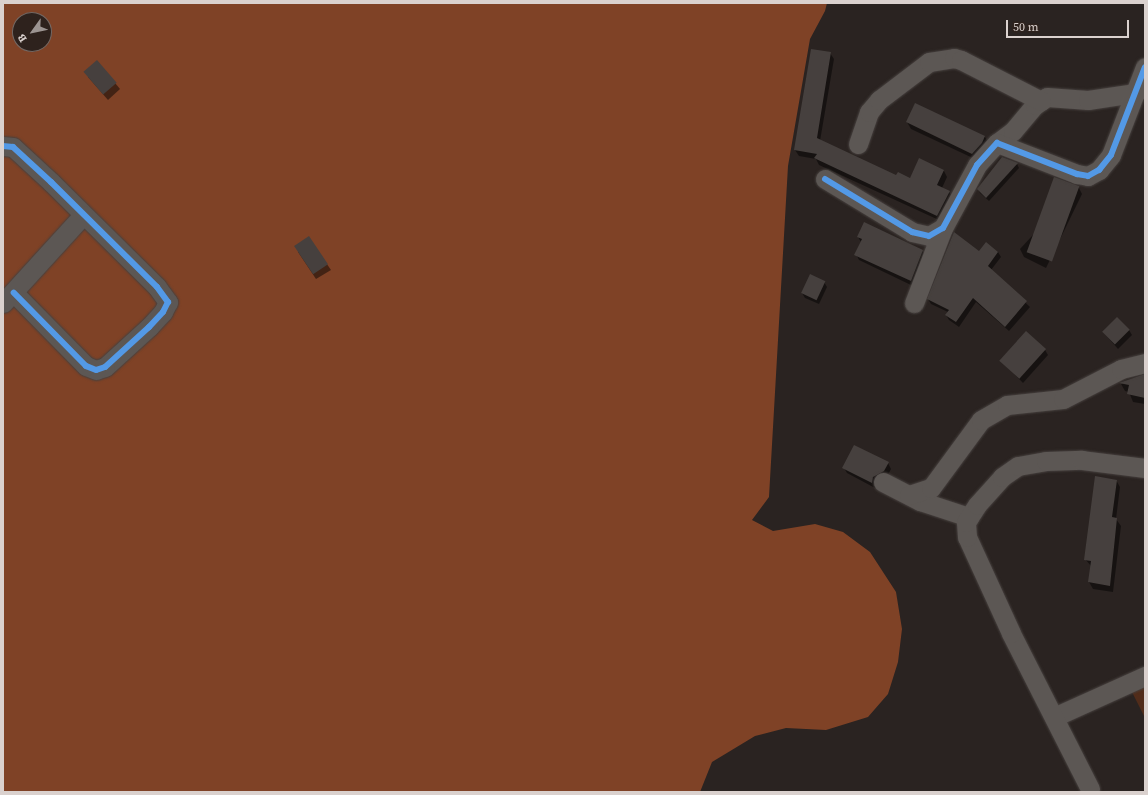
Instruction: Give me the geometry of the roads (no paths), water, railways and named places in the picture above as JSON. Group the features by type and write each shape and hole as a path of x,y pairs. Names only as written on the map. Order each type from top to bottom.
{"street":[{"path":"858,144 869,112 879,100 929,62 954,58 961,60 1041,100 1065,96 1088,100 1135,93"},
{"path":"997,142 1088,176 1106,165 1145,67"},
{"path":"914,303 943,228 977,165 997,142 1014,131 1041,100"},
{"path":"3,146 13,147 83,216 166,298 168,302 163,312 105,367 96,370 86,366 8,298 83,216"},
{"path":"825,179 912,232 929,236 943,228"},
{"path":"914,498 931,488 981,420 1007,405 1063,399 1121,369 1145,364"},
{"path":"962,516 1002,477 1018,466 1046,461 1082,460 1145,468"},
{"path":"883,482 914,498 962,516 966,522 967,537 1011,633 1090,791"},
{"path":"1054,717 1145,676"}]}
